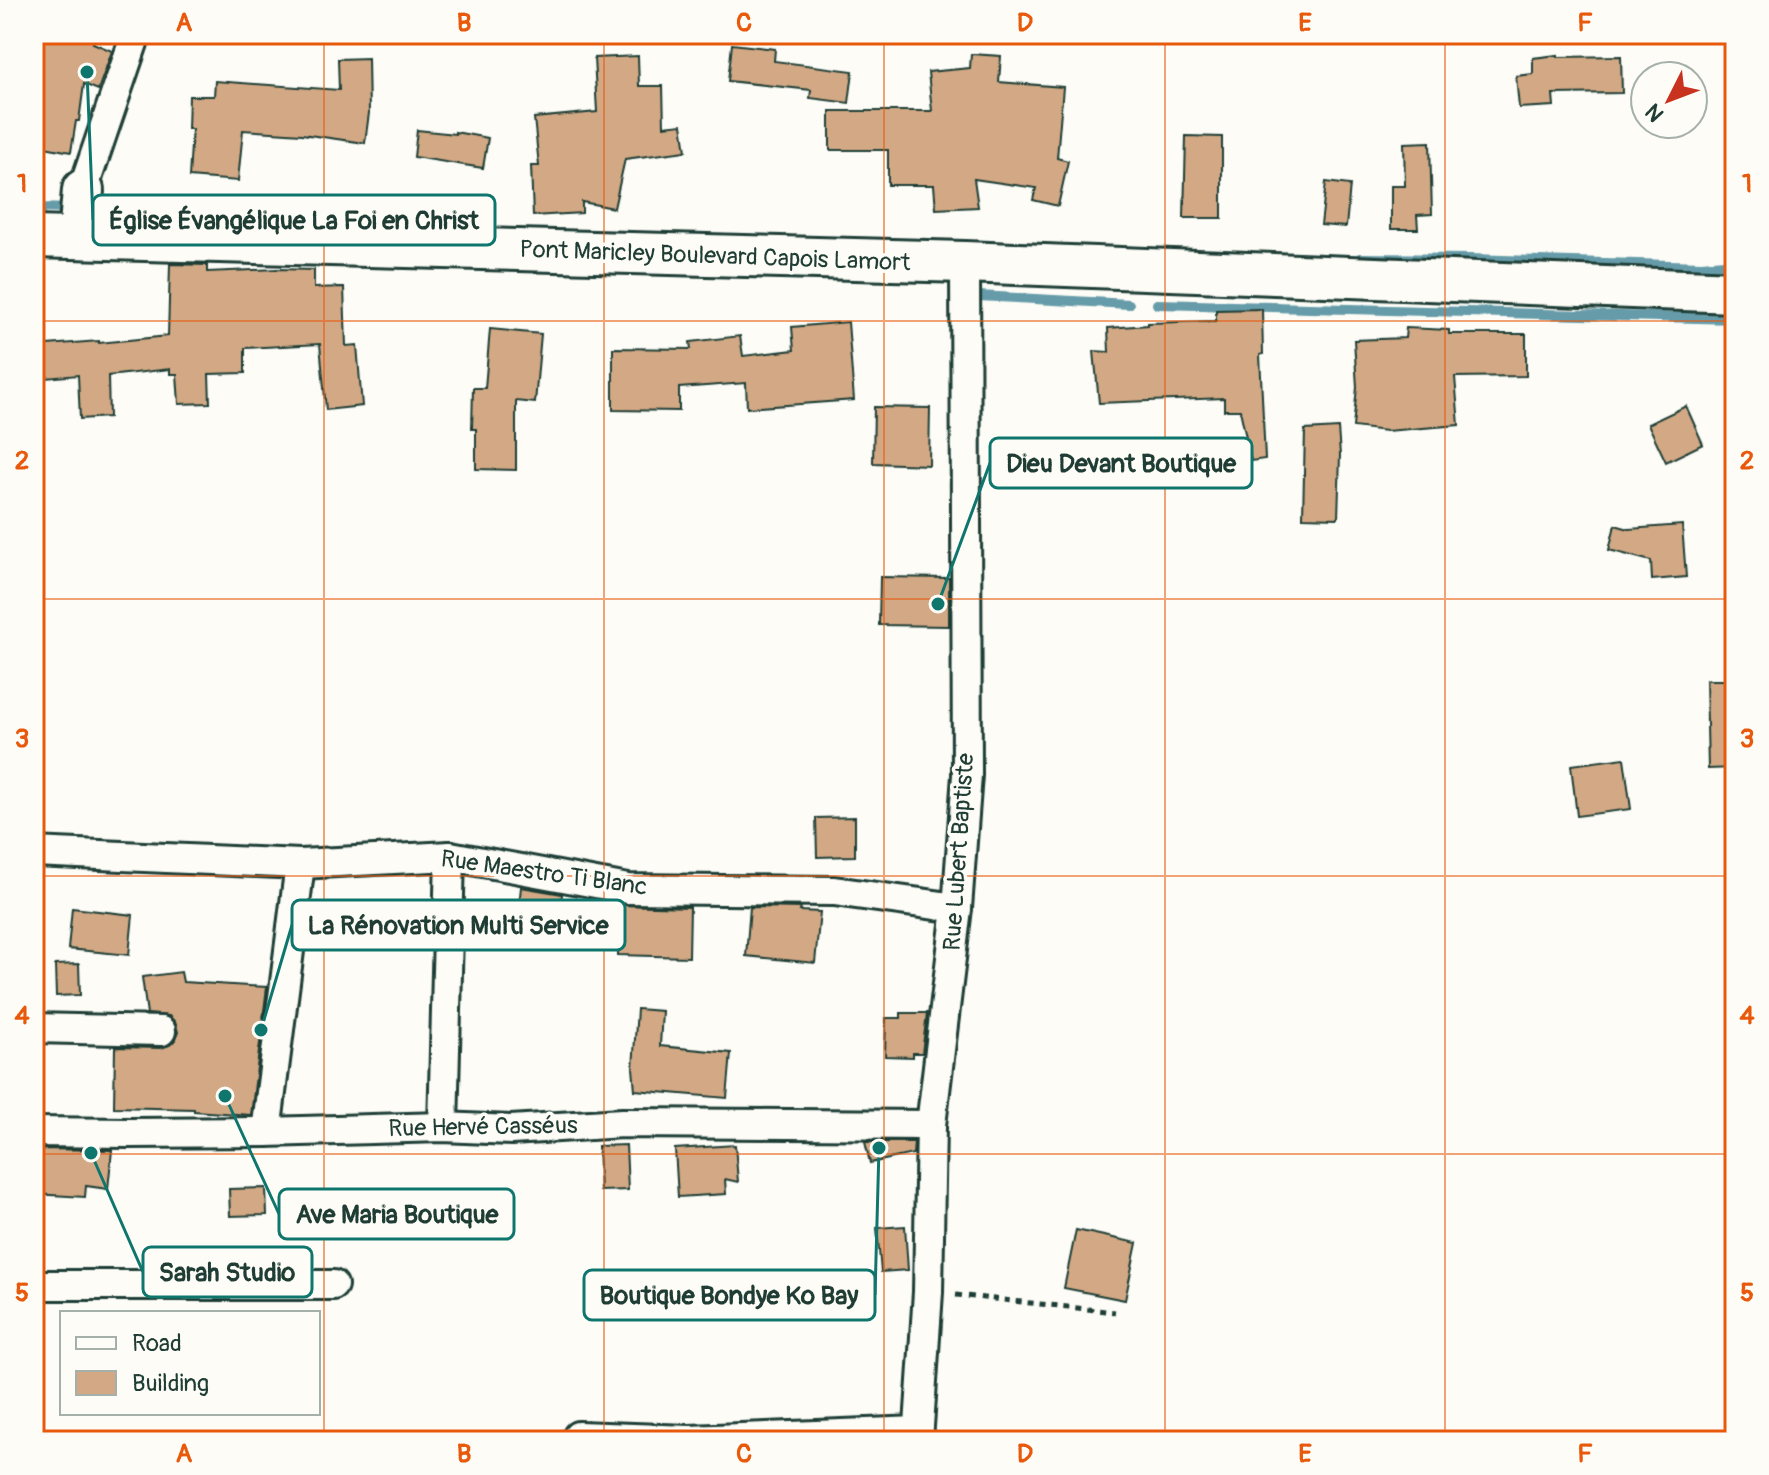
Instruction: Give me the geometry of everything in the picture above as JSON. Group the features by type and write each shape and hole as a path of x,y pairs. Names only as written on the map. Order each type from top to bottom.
{"street":[{"path":"81,217 136,34"},
{"name":"Pont Maricley Boulevard Capois Lamort","path":"34,237 81,217 965,262 1735,292"},
{"name":"Rue Lubert Baptiste","path":"918,1436 928,1292 931,1125 957,908 967,775 965,262"},
{"name":"Rue Maestro Ti Blanc","path":"34,852 300,864 450,856 628,889 834,891 957,908"},
{"path":"443,1127 450,856"},
{"path":"266,1132 300,864"},
{"path":"34,1028 161,1031"},
{"name":"Rue Hervé Casséus","path":"34,1132 266,1132 443,1127 511,1130 622,1123 931,1125"},
{"path":"34,1285 333,1285"},
{"path":"578,1436 689,1440 918,1436"}],"path":[{"path":"928,1292 1115,1312"}],"building":[{"path":"34,34 97,34 93,43 112,51 98,90 84,84 71,152 34,145"},
{"path":"732,44 775,49 774,61 853,71 849,103 810,98 811,90 728,81"},
{"path":"971,54 1001,56 999,82 1063,87 1057,158 1068,161 1058,206 1033,200 1036,188 974,179 978,207 936,209 934,185 888,185 888,150 830,150 830,111 932,111 928,72 970,68"},
{"path":"1558,55 1621,56 1622,93 1553,94 1554,106 1519,108 1516,76 1533,74 1533,58"},
{"path":"638,56 639,86 663,86 664,126 682,124 686,151 625,159 614,208 582,202 582,213 533,216 531,166 539,166 534,118 597,112 594,58"},
{"path":"368,58 369,113 365,143 243,130 238,181 189,177 192,129 188,129 189,96 214,96 215,81 339,90 338,59"},
{"path":"417,130 488,138 483,168 414,157"},
{"path":"1186,136 1222,137 1222,218 1184,218"},
{"path":"1430,142 1432,214 1417,215 1418,229 1391,229 1391,186 1405,186 1404,143"},
{"path":"1326,182 1350,185 1346,227 1321,225"},
{"path":"170,264 207,265 207,272 314,270 314,288 344,287 346,346 357,345 362,406 326,410 320,344 245,348 245,373 209,374 210,403 179,404 177,374 170,374 170,369 108,376 109,417 80,419 78,375 46,378 46,374 34,375 34,346 168,336"},
{"path":"1262,309 1263,354 1260,355 1265,459 1251,461 1240,410 1224,410 1224,398 1099,403 1094,351 1109,352 1108,328 1148,323 1216,321 1216,310"},
{"path":"848,322 854,400 747,408 746,383 679,388 679,411 613,410 613,348 691,349 690,342 740,336 743,356 794,350 792,327"},
{"path":"1406,328 1449,330 1449,334 1526,334 1526,376 1455,377 1459,425 1386,431 1353,427 1357,387 1354,340 1405,338"},
{"path":"490,329 541,334 535,403 516,401 516,470 476,469 476,429 472,429 473,388 485,388"},
{"path":"1686,406 1703,444 1666,462 1648,424"},
{"path":"874,407 930,408 929,465 873,463"},
{"path":"1338,428 1338,518 1303,517 1305,430"},
{"path":"1615,525 1629,529 1682,525 1686,577 1652,580 1651,561 1609,550"},
{"path":"880,577 949,578 949,626 879,625"},
{"path":"1706,680 1735,680 1735,768 1708,769"},
{"path":"1624,758 1631,809 1577,816 1571,765"},
{"path":"855,817 855,856 817,857 816,818"},
{"path":"521,887 562,894 558,937 516,933"},
{"path":"619,905 690,907 689,957 618,955"},
{"path":"750,907 801,908 800,911 820,912 815,963 746,956"},
{"path":"72,908 133,915 129,955 68,949"},
{"path":"79,964 80,995 56,996 55,965"},
{"path":"181,972 183,982 267,987 251,1115 194,1109 114,1107 115,1047 161,1048 170,1045 178,1032 169,1016 147,1014 142,977"},
{"path":"637,1009 662,1011 660,1046 731,1053 727,1098 635,1090 633,1068"},
{"path":"901,1013 927,1013 922,1053 913,1053 913,1057 885,1056 886,1018 901,1018"},
{"path":"865,1142 914,1142 913,1154 870,1163"},
{"path":"626,1145 628,1190 600,1191 598,1146"},
{"path":"735,1145 738,1182 725,1179 726,1194 678,1197 675,1149"},
{"path":"34,1149 112,1150 108,1189 86,1186 85,1197 34,1194"},
{"path":"266,1188 267,1215 230,1216 229,1189"},
{"path":"905,1226 908,1270 881,1272 877,1228"},
{"path":"1076,1230 1137,1243 1125,1300 1064,1288"}],"waterway":[{"path":"34,208 75,209"},
{"path":"91,209 250,224"},
{"path":"1361,258 1702,266 1735,263"},
{"path":"978,296 1129,304"},
{"path":"1157,304 1735,319"}],"place":[{"name":"Église Évangélique La Foi en Christ","path":"87,72"},
{"name":"Dieu Devant Boutique","path":"938,604"},
{"name":"La Rénovation Multi Service","path":"261,1030"},
{"name":"Ave Maria Boutique","path":"225,1096"},
{"name":"Boutique Bondye Ko Bay","path":"879,1148"},
{"name":"Sarah Studio","path":"91,1153"}]}
